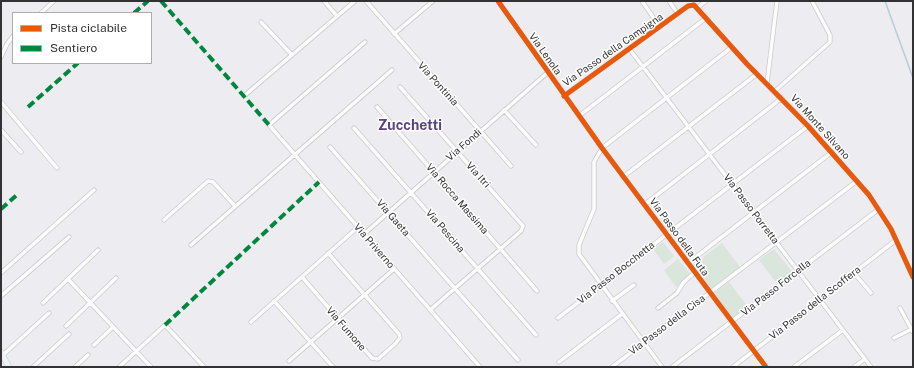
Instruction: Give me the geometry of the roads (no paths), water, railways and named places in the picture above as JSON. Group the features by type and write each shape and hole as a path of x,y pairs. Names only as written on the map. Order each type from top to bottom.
{"street":[{"path":"42,12 54,1"},
{"path":"324,1 337,16"},
{"path":"244,96 355,1"},
{"name":"Via Pontinia","path":"366,1 511,166"},
{"path":"394,34 433,1"},
{"name":"Via Lenola","path":"498,1 547,73 579,116"},
{"path":"642,1 660,27"},
{"path":"669,1 678,14"},
{"path":"697,8 706,1"},
{"path":"767,83 777,1"},
{"path":"775,91 830,42 830,35 812,1"},
{"name":"Via Passo della Campigna","path":"564,96 692,5"},
{"name":"Via Monte Silvano","path":"692,5 697,8 757,74 782,98 857,181 879,208 913,276"},
{"path":"579,116 706,18"},
{"path":"262,22 292,55"},
{"path":"1,57 12,37"},
{"name":"Via Priverno","path":"365,42 269,124 480,367"},
{"path":"662,367 581,259 578,250 594,211 593,166 595,157 602,148 732,47"},
{"name":"Via Passo Porretta","path":"631,51 871,367"},
{"path":"191,245 392,70"},
{"name":"Via Fondi","path":"364,234 547,73"},
{"path":"623,177 757,74"},
{"name":"Via Itri","path":"400,87 522,224 523,228 500,249"},
{"path":"644,205 782,98"},
{"path":"1,102 57,168"},
{"name":"Via Rocca Massima","path":"377,107 537,291"},
{"path":"504,110 536,145"},
{"name":"Via Passo della Futa","path":"579,116 694,273 766,367"},
{"name":"Via Passo Bocchetta","path":"558,318 808,126"},
{"name":"Via Pescina","path":"354,128 536,335"},
{"path":"1,130 21,152"},
{"name":"Via Gaeta","path":"330,147 518,360"},
{"path":"688,264 832,152"},
{"path":"164,220 210,181 236,206"},
{"name":"Via Passo della Cisa","path":"612,367 857,181"},
{"path":"1,273 94,190"},
{"name":"Via Passo Forcella","path":"672,367 879,208"},
{"path":"251,322 358,227"},
{"path":"1,296 69,237"},
{"name":"Via Passo della Scoffera","path":"733,367 896,240"},
{"path":"430,310 500,249"},
{"path":"43,303 98,250"},
{"name":"Via Fumone","path":"302,277 373,359 378,359 395,344 400,338 400,335 328,253"},
{"path":"289,361 394,269"},
{"path":"658,308 676,294 683,282 694,273"},
{"path":"854,273 871,293"},
{"path":"66,326 116,278"},
{"path":"68,279 150,367"},
{"path":"612,301 634,285"},
{"path":"274,301 333,367"},
{"path":"894,338 912,331 900,308"},
{"path":"9,367 2,354 49,313"},
{"path":"559,362 622,314"},
{"path":"119,367 165,325 204,367"},
{"path":"94,345 113,327"},
{"path":"794,367 842,330"},
{"path":"33,367 68,334"},
{"path":"75,367 88,355"},
{"path":"854,367 865,359"}],"waterway":[{"path":"885,1 913,78"}],"district":[{"name":"Zucchetti","path":"410,126"}]}
